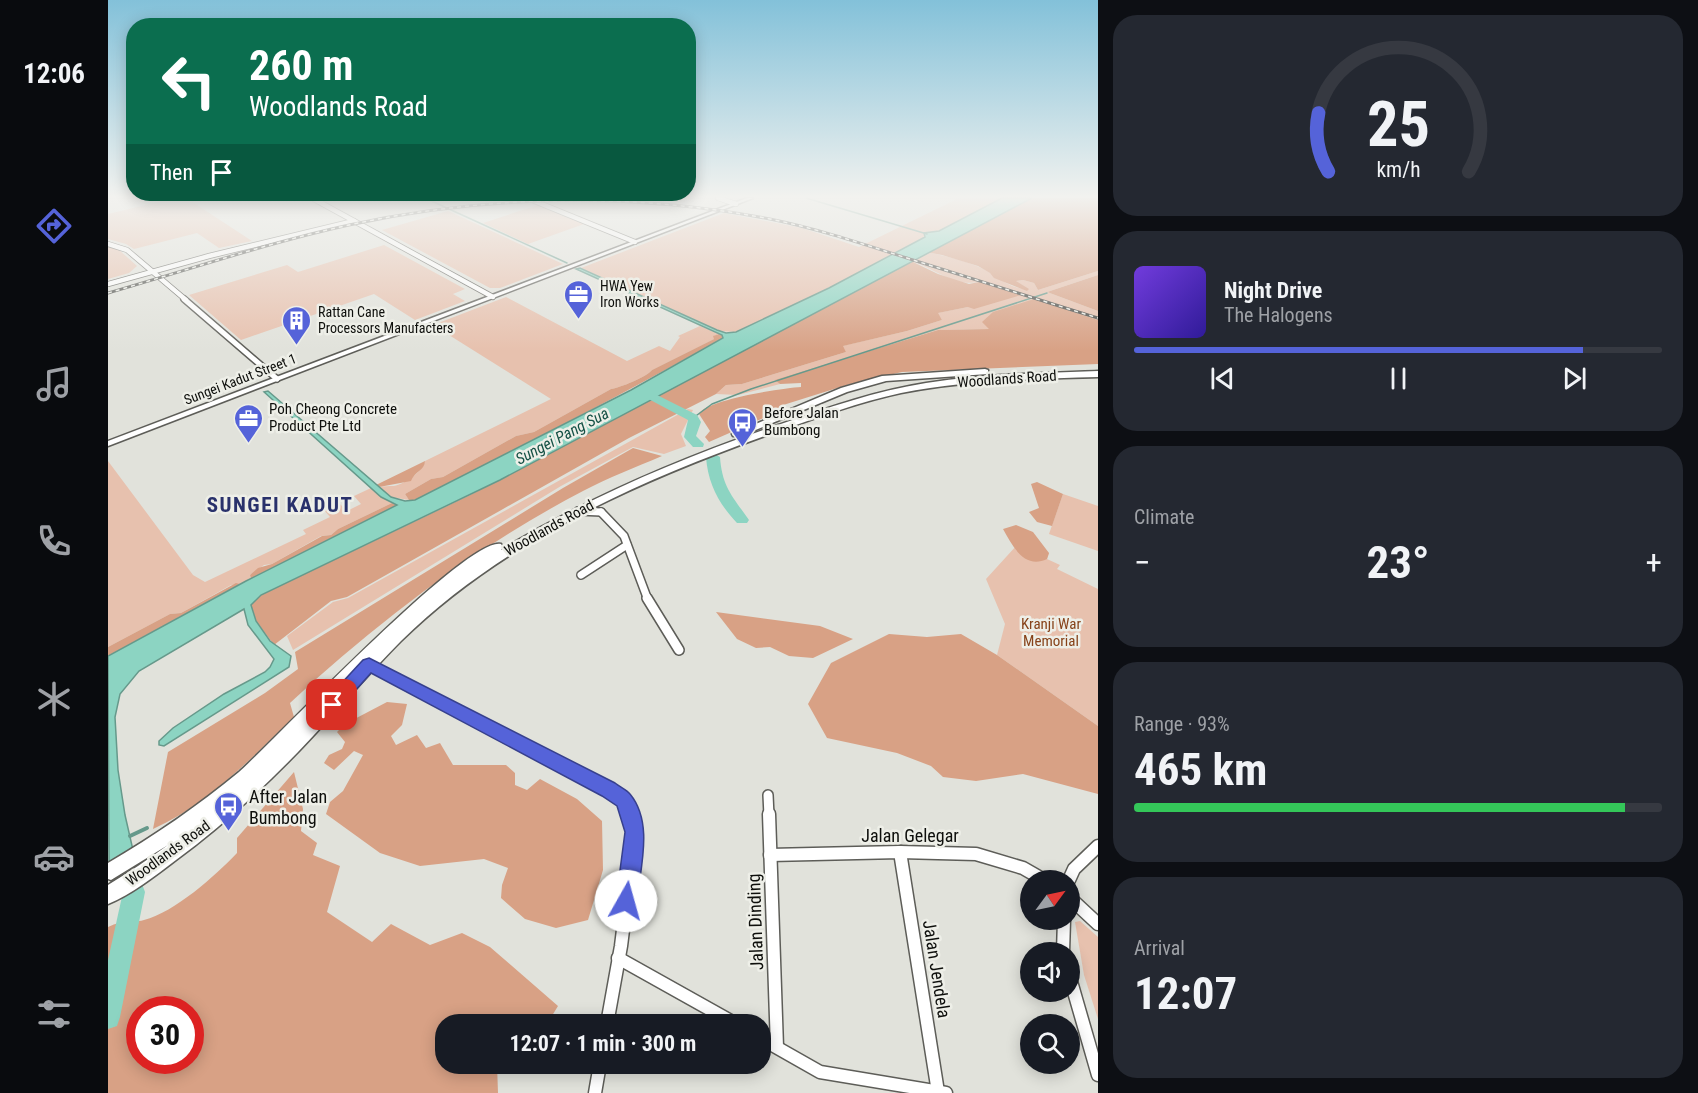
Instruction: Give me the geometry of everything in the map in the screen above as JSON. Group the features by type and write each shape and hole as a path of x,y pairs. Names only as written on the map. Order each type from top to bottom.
{"main road":[{"name":"Woodlands Road","path":"111,871 206,809 256,766 397,624 441,586 491,550 588,498 810,403 885,378 953,373 1098,369"},
{"name":"Woodlands Road","path":"112,893 146,872 219,816 267,773 369,665 427,609 472,574 518,543 576,511 736,443 902,390 1016,377 1098,374"},
{"path":"810,403 825,413"}],"street":[{"path":"125,249 277,379"},
{"path":"108,283 237,249"},
{"path":"405,249 493,297"},
{"name":"Sungei Kadut Street 1","path":"108,444 617,249"},
{"path":"144,264 169,266"},
{"path":"138,274 144,264"},
{"path":"138,274 154,272 169,266"},
{"path":"601,513 601,503 604,498"},
{"path":"576,511 601,513 622,532 648,600 679,650"},
{"path":"581,575 627,545"},
{"path":"369,665 608,789 624,800 635,832 609,1014"},
{"name":"Jalan Dinding","path":"768,795 777,1047"},
{"path":"1074,870 1098,846"},
{"name":"Jalan Gelegar","path":"770,855 900,852 976,854 1026,870"},
{"name":"Jalan Jendela","path":"771,1044 820,1072 942,1092 900,852"},
{"path":"1080,907 1098,924"},
{"path":"618,958 718,1014"},
{"path":"1077,1002 1098,1075"},
{"path":"595,1093 598,1074"}],"green space":[{"path":"108,249 118,249 137,266 129,273 108,279"},
{"path":"371,249 391,249 465,289 453,294 465,301 415,320 374,294 241,340 189,295 287,265 298,272"},
{"path":"417,249 530,249 563,264 500,288 490,288"},
{"path":"630,249 902,249 829,288 736,332 720,331 581,268"},
{"path":"926,252 977,266 1007,284 1028,289 1015,281 1023,280 1034,283 1038,290 1098,271 1098,275 1047,292 1098,311 1098,320 1034,300 989,329 938,330 776,380 780,384 738,395 716,394 726,385 742,384 846,352 842,346 907,331 942,320 937,313 968,307 979,282 961,282 911,261"},
{"path":"506,297 627,361 659,346 670,351 680,337 678,336 700,326 719,334 714,336 714,339 652,370 639,379 611,389 534,432 516,436 443,477 431,479 405,494 409,500 391,497 379,487 403,483 417,473 425,461 551,399 433,325"},
{"path":"688,409 693,410 681,434 686,446 664,454 633,447 561,486 293,650 287,636 333,602 348,598"},
{"path":"108,461 193,575 205,582 306,534 303,530 330,517 324,510 339,503 347,511 361,504 354,496 371,488 392,503 338,529 331,535 321,536 272,564 264,565 250,575 251,579 231,585 181,613 170,614 108,647"},
{"path":"1063,494 1098,506 1098,551 1049,534"},
{"name":"Kranji War Memorial","path":"1017,545 1049,553 1047,559 1060,565 1057,569 1098,589 1098,726 997,655 1005,624 986,579"},
{"path":"1080,921 1098,937 1098,1019 1084,975 1076,930 1080,930"}],"shaded area":[{"path":"932,249 1098,249 1098,271 1038,290 1034,283 1016,281 1029,289 1027,291 994,278 978,266 926,252"},
{"path":"911,261 938,274 969,284 979,282 1021,295 974,309 968,307 938,313 942,320 843,346 846,352 742,384 726,385 716,394 629,438 347,597 331,601 274,645 256,621 251,605 261,595 470,495"},
{"path":"1098,275 1098,311 1047,292"},
{"path":"1034,299 1098,320 1098,364 902,372 850,384 780,406 777,412 709,442 705,437 710,431 699,414 715,404 746,396 801,387 801,383 780,384 775,380 938,330 989,329 982,322 993,312"},
{"path":"723,335 723,338 493,461 415,500 409,500 405,494 431,479 443,477 516,436 534,432 611,389 639,379 652,370 714,339 713,336"},
{"path":"633,448 662,456 593,486 543,513 504,536 429,587 358,643 290,703 294,717 228,779 193,807 153,829 168,752 265,693 298,669 295,652 563,488"},
{"path":"425,461 423,467 411,481 379,487 376,485"},
{"path":"1037,482 1063,494 1052,526 1037,522 1029,512 1039,508 1031,484"},
{"path":"392,503 398,505 251,579 250,575 258,568 272,564 322,536 331,535 338,529"},
{"path":"1016,525 1033,532 1049,553 1047,559 1039,562 1032,561 1020,554 1003,529"},
{"path":"236,583 240,584 108,656 108,647 170,614 181,613"},
{"path":"716,612 820,626 853,639 813,658 789,656 770,647 756,648 737,639"},
{"path":"889,634 927,637 961,634 997,655 1098,726 1098,794 1023,774 976,781 943,777 931,766 897,753 827,738 808,704 831,663"},
{"path":"387,702 407,704 402,725 391,736 396,745 417,735 426,748 440,743 453,765 506,765 515,773 515,785 527,790 540,779 577,799 602,821 603,870 588,920 556,928 525,919 501,898 502,885 508,868 484,859 420,866 380,853 326,814 330,802 343,791 363,755 354,751 334,770 324,763 329,755 342,749 345,742 337,732 345,724"},
{"path":"294,772 303,809 301,831 317,843 313,855 340,866 327,912 372,942 391,924 430,945 462,933 490,947 558,1006 553,1014 435,1014 435,1074 497,1074 498,1093 108,1093 108,927 119,923 144,920 169,909 206,882 237,853 237,838"}],"water":[{"name":"Sungei Pang Sua","path":"902,249 936,249 500,480 261,595 251,605 256,621 270,641 291,656 289,667 164,746 159,745 159,741 173,728 224,694 265,672 274,659 248,625 244,609 139,671 120,694 115,717 118,770 133,850 109,862 108,656 246,581 397,505 381,497 264,392 268,391 391,497 405,501 415,500 631,390 723,338 722,335 576,269 580,268 726,333 736,332 829,288"}],"waterway":[{"path":"536,249 567,263"},
{"path":"693,418 712,404 751,389 1047,293"},
{"path":"645,393 693,418 695,422 690,437 698,444"},
{"path":"713,457 715,475 721,491 742,520"},
{"path":"130,836 147,828"},
{"path":"108,1017 134,892"}],"railway":[{"path":"108,293 256,249"},
{"path":"879,249 1098,318"}],"place":[{"name":"HWA Yew Iron Works","path":"579,320"},
{"name":"Rattan Cane Processors Manufacters","path":"297,346"},
{"name":"Poh Cheong Concrete Product Pte Ltd","path":"248,444"},
{"name":"Before Jalan Bumbong","path":"743,448"},
{"name":"After Jalan Bumbong","path":"228,832"}],"district":[{"name":"SUNGEI KADUT","path":"280,505"}],"route":[{"path":"332,705 369,665 608,789 624,800 635,832 626,901"}]}
